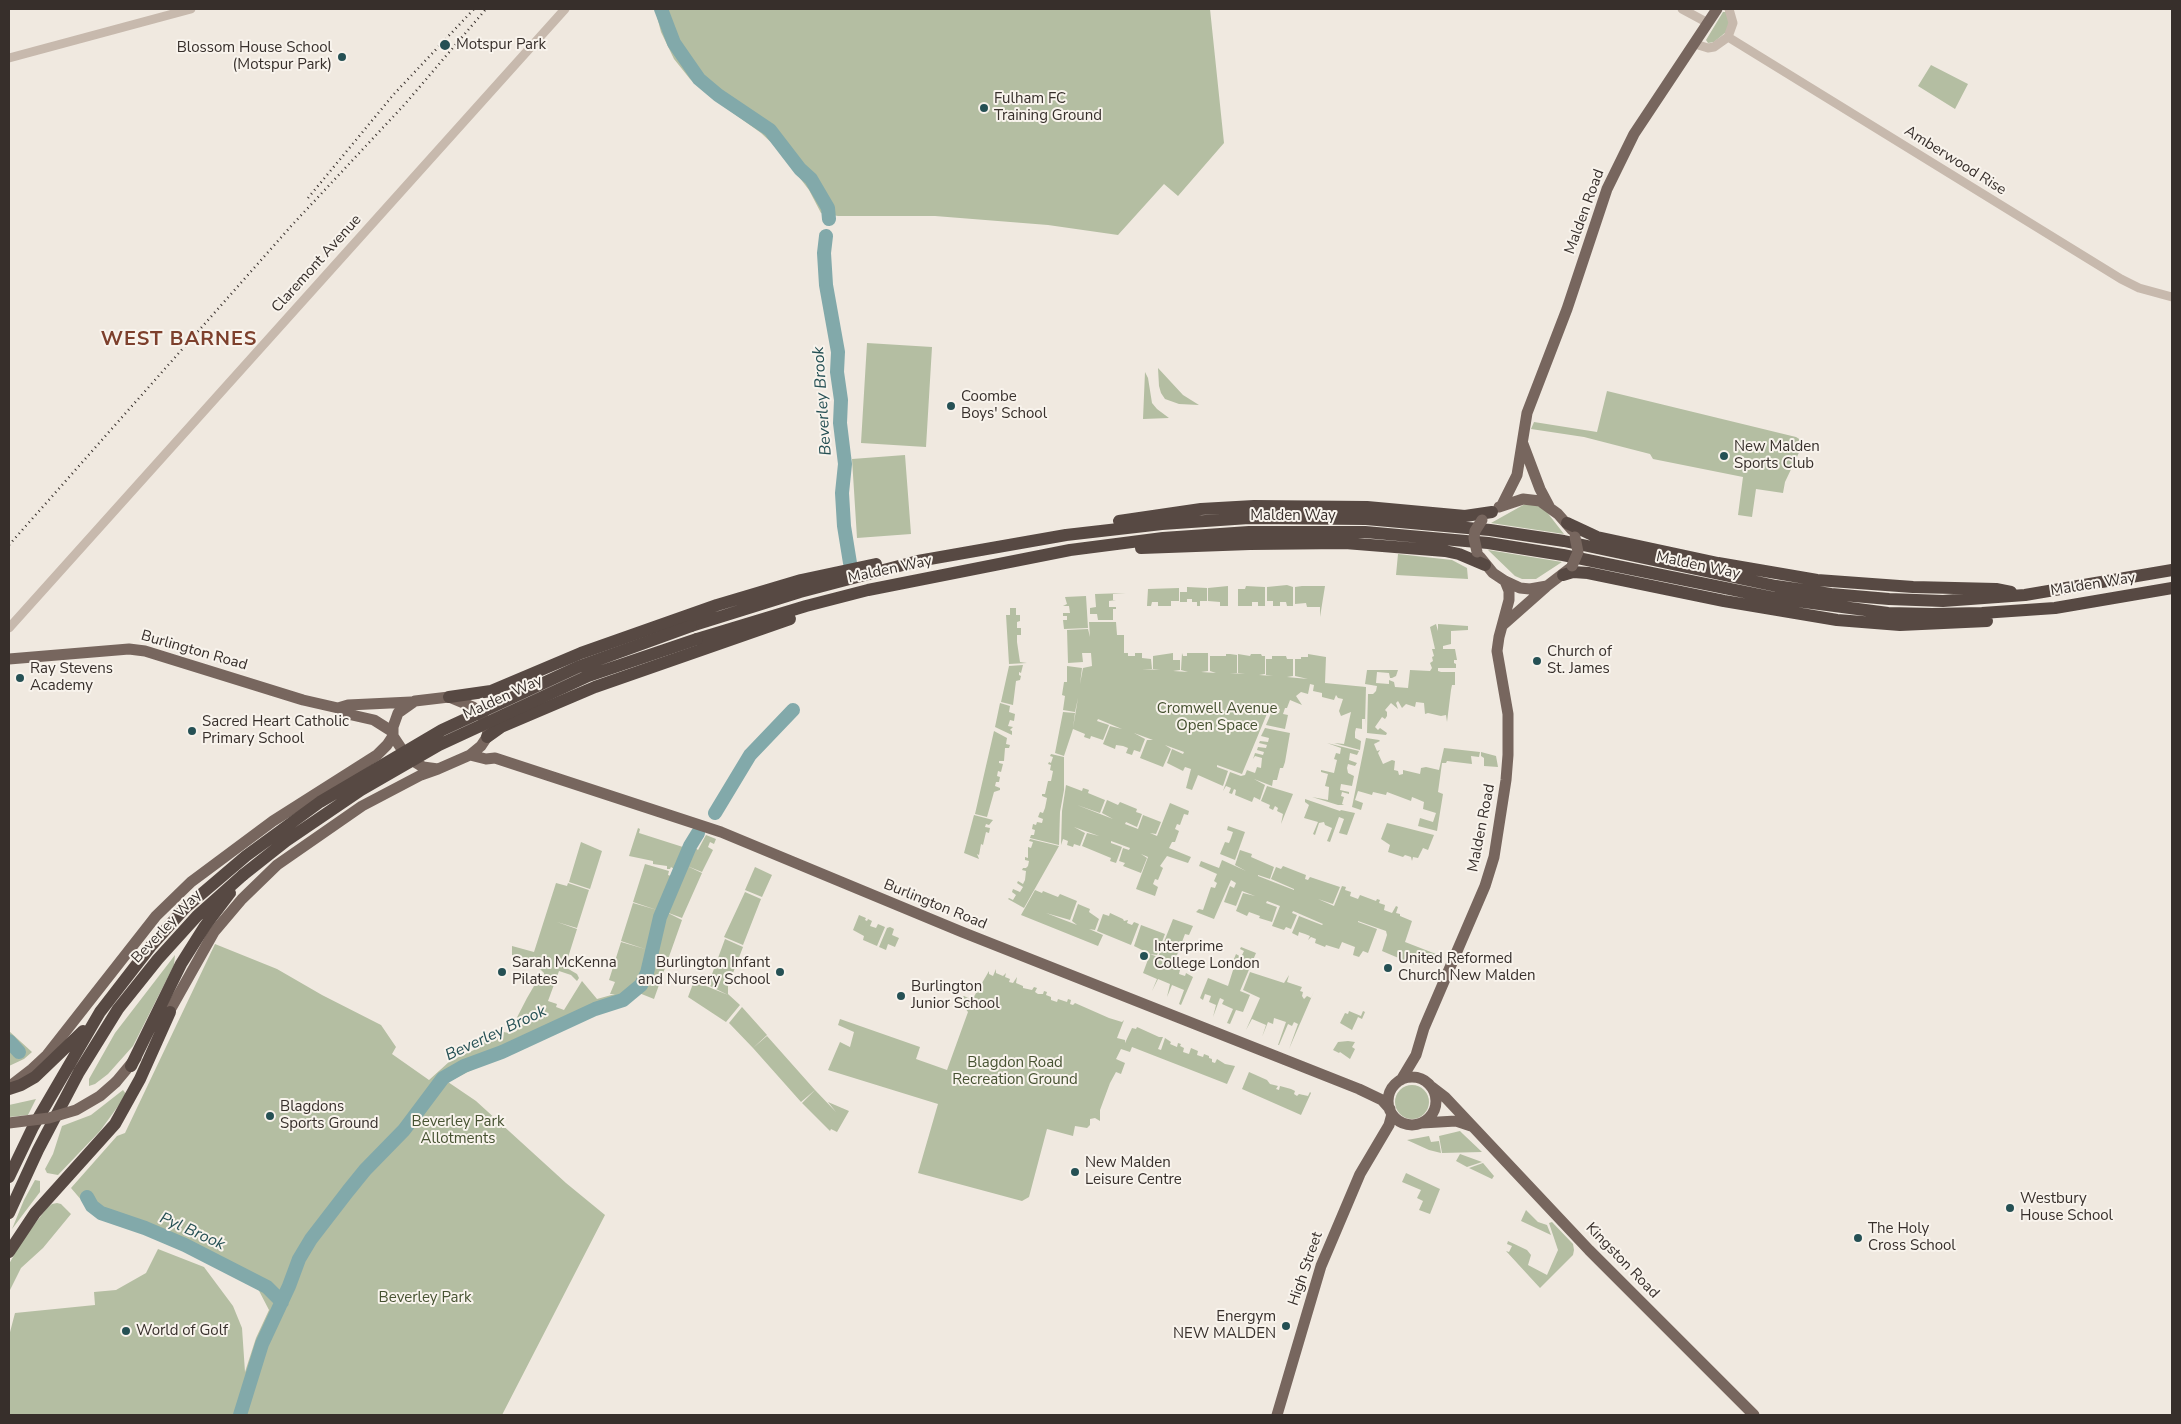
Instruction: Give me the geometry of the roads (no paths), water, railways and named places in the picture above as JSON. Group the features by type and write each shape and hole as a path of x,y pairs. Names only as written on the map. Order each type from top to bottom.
{"highway":[{"path":"1066,535 1093,526 1128,519 1236,506 1367,508 1465,516 1492,512"},
{"name":"Malden Way","path":"442,730 578,667 691,626 800,592 918,561 1066,535 1219,519 1308,517 1366,519 1461,527 1564,541 1741,579 1831,594 1943,601 2025,596 2172,570"},
{"path":"1567,523 1598,537 1718,563 1817,580 1913,587 1996,589 2025,596"},
{"name":"Malden Way","path":"201,921 243,875 286,841 361,790 439,745 588,676 697,639 806,606 868,590 1070,550 1132,541 1218,534 1309,531 1365,532 1469,541 1553,553 1730,590 1829,607 1932,614 2055,608 2172,588"},
{"path":"1070,550 1345,543 1444,551 1459,554 1485,565"},
{"path":"449,697 491,690 547,666 632,634 717,605 801,580 887,562 918,561"},
{"path":"1568,571 1588,573 1780,612 1837,620 1900,625 2032,617 2055,608"},
{"path":"486,739 501,727 595,687 844,601 868,590"},
{"name":"Beverley Way","path":"9,1177 32,1126 100,1012 151,946 185,908 246,856 312,808 442,730"},
{"path":"131,1066 201,921"},
{"name":"Beverley Way","path":"9,1213 38,1150 79,1072 118,1009 158,959 201,921"},
{"path":"9,1088 21,1085 35,1077 100,1012"},
{"path":"9,1252 35,1213 114,1124 140,1079 170,1012"}],"main road":[{"name":"Malden Road","path":"1549,506 1540,489 1523,444 1522,434 1527,413 1567,309 1607,189 1634,134 1717,9"},
{"name":"Malden Road","path":"1492,512 1515,481 1523,444"},
{"path":"1503,626 1547,586 1568,571 1578,552 1575,537 1567,523 1549,506 1532,499 1523,499 1492,512 1475,531 1474,538 1477,552 1485,565 1505,581 1520,588 1530,589 1547,586"},
{"name":"Malden Road","path":"1398,1082 1416,1055 1430,1013 1479,903 1494,857 1506,780 1508,754 1508,714 1497,651 1509,592 1505,581"},
{"name":"Burlington Road","path":"9,659 137,649 303,700 338,708 352,716 374,720 393,734"},
{"path":"438,769 423,767 410,760 398,747 393,734 398,713 415,701 449,697 467,703 479,712 487,726 486,739 496,758"},
{"name":"Burlington Road","path":"338,708 348,705 415,701"},
{"name":"Beverley Way","path":"9,1088 47,1055 156,916 191,882 272,821 377,755 387,745 393,734"},
{"path":"9,1123 49,1118 76,1110 100,1096 131,1066 170,1012 214,932 257,882 304,845 354,811 407,782 470,755 486,739"},
{"name":"Burlington Road","path":"470,755 486,759 496,758 721,832 955,929 1360,1089 1382,1100 1391,1112"},
{"path":"1381,1139 1418,1124 1432,1116 1436,1105 1435,1092 1428,1084 1416,1055"},
{"path":"1428,1084 1414,1077 1398,1082 1388,1099 1391,1112 1402,1123 1418,1124 1456,1121 1471,1126"},
{"name":"Burlington Road","path":"1360,1089 1374,1090 1398,1082"},
{"name":"Kingston Road","path":"1428,1084 1444,1096 1589,1250 1754,1415"},
{"name":"High Street","path":"1277,1415 1321,1266 1360,1174 1389,1125 1391,1112"}],"street":[{"path":"9,58 191,9"},
{"name":"Claremont Avenue","path":"9,628 565,9"},
{"path":"1682,9 1708,23"},
{"path":"1694,44 1708,48 1714,47 1728,37 1732,23 1729,9"},
{"name":"Amberwood Rise","path":"1728,37 2121,279 2139,288 2172,297"}],"waterway":[{"name":"Beverley Brook","path":"661,9 674,43 699,79 718,95 770,130 800,169 811,179 828,208 829,219"},
{"name":"Beverley Brook","path":"826,236 824,253 826,285 838,352 837,372 841,400 840,423 845,464 842,493 844,526 850,563"},
{"name":"Beverley Brook","path":"715,813 750,755 793,710"},
{"name":"Beverley Brook","path":"240,1415 262,1344 289,1286 299,1259 311,1239 348,1191 365,1170 404,1130 443,1078 464,1066 502,1052 595,1009 623,1000 641,985 647,973 660,917 690,846 698,833"},
{"name":"Pyl Brook","path":"9,1041 19,1052"},
{"name":"Pyl Brook","path":"87,1197 92,1206 101,1213 145,1228 185,1245 267,1287 282,1302"}],"railway":[{"path":"308,198 394,94 474,9"},
{"path":"9,545 293,224 405,104 486,9"}],"place":[{"name":"Motspur Park","path":"445,45"},
{"name":"Blossom House School (Motspur Park)","path":"342,57"},
{"name":"Fulham FC Training Ground","path":"984,108"},
{"name":"Coombe Boys' School","path":"951,406"},
{"name":"New Malden Sports Club","path":"1724,456"},
{"name":"Church of St. James","path":"1537,661"},
{"name":"Ray Stevens Academy","path":"20,678"},
{"name":"Sacred Heart Catholic Primary School","path":"192,731"},
{"name":"Interprime College London","path":"1144,956"},
{"name":"United Reformed Church New Malden","path":"1388,968"},
{"name":"Sarah McKenna Pilates","path":"502,972"},
{"name":"Burlington Infant and Nursery School","path":"780,972"},
{"name":"Burlington Junior School","path":"901,996"},
{"name":"Blagdons Sports Ground","path":"270,1116"},
{"name":"New Malden Leisure Centre","path":"1075,1172"},
{"name":"Westbury House School","path":"2010,1208"},
{"name":"The Holy Cross School","path":"1858,1238"},
{"name":"Energym NEW MALDEN","path":"1286,1326"},
{"name":"World of Golf","path":"126,1331"}],"district":[{"name":"WEST BARNES","path":"179,340"}],"park label":[{"name":"Cromwell Avenue Open Space","path":"1217,718"},
{"name":"Blagdon Road Recreation Ground","path":"1015,1072"},
{"name":"Beverley Park Allotments","path":"458,1130"},
{"name":"Beverley Park","path":"425,1298"}]}
